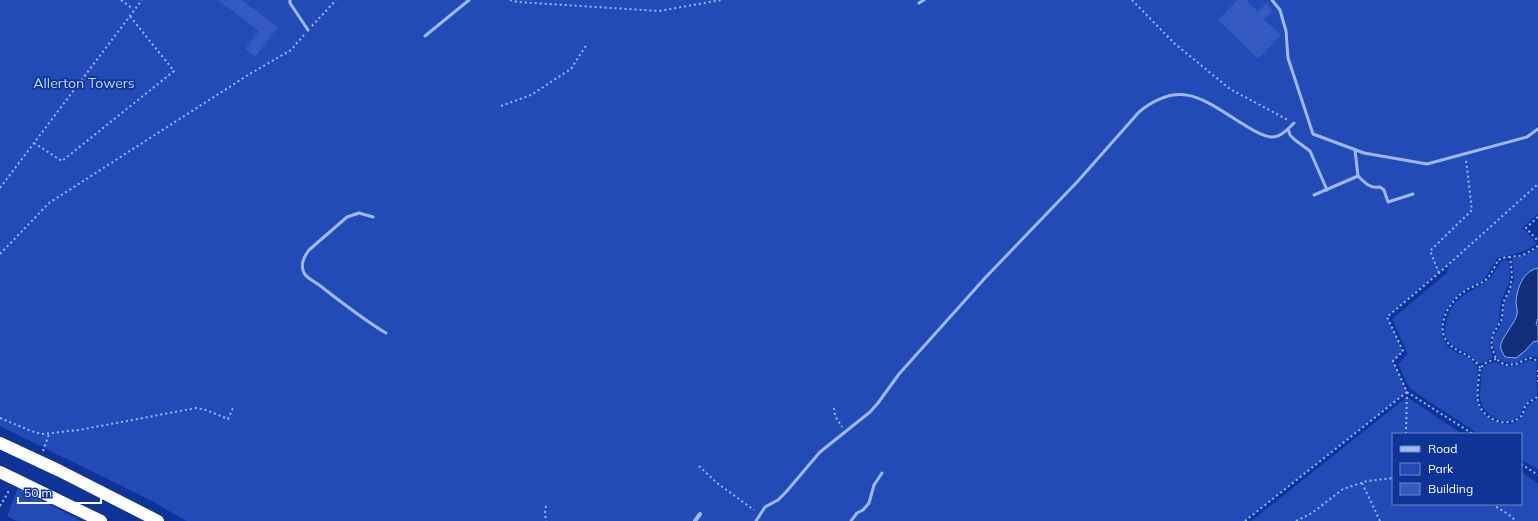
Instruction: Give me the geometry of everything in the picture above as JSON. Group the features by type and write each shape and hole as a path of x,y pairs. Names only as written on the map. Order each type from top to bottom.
{"highway":[{"path":"0,442 158,521"},
{"path":"0,472 101,521"}],"street":[{"path":"695,521 700,514"}],"lane":[{"path":"290,0 290,3 308,30"},
{"path":"425,36 469,0"},
{"path":"919,3 924,0"},
{"path":"1272,0 1280,10 1286,31 1288,58 1313,134 1364,153 1427,164 1527,137 1538,129"},
{"path":"756,521 765,507 778,500 786,492 820,452 844,431 870,412 899,374 985,278 1078,181 1139,112 1147,105 1170,94 1193,97 1204,100 1254,131 1271,137 1285,132 1294,123"},
{"path":"1288,129 1290,135 1310,151 1327,190"},
{"path":"1355,150 1358,176 1366,184 1374,188 1380,187 1384,190 1388,202 1414,194"},
{"path":"1314,195 1358,176"},
{"path":"373,217 359,213 348,217 309,250 304,256 302,266 304,273 308,277 360,317 386,333"},
{"path":"851,521 856,513 863,510 869,504 874,485 882,473"}],"path":[{"path":"121,0 133,10"},
{"path":"0,188 129,15 142,0"},
{"path":"0,254 49,203 248,75 291,50 336,0"},
{"path":"510,0 518,2 659,11 721,0"},
{"path":"1132,0 1174,43 1230,90 1294,123"},
{"path":"34,142 62,161 174,72 129,15"},
{"path":"501,106 531,95 567,72 575,63 587,44"},
{"path":"1439,273 1430,251 1472,210 1466,154"},
{"path":"1406,433 1407,392 1393,361 1403,351 1387,317 1439,273 1538,184"},
{"path":"1538,217 1526,228 1538,241"},
{"path":"1538,246 1528,253 1498,260 1487,278 1464,291 1450,307 1442,328 1444,336 1451,346 1468,355 1478,364 1480,368 1478,400 1484,413 1494,419 1503,422 1510,422 1518,419 1522,415 1526,405 1538,396"},
{"path":"1510,257 1512,276 1511,282 1503,303 1502,319 1496,328 1490,345 1496,360 1505,365 1516,364 1531,358 1538,361"},
{"path":"1480,368 1487,362 1496,360"},
{"path":"1538,370 1538,382"},
{"path":"1407,392 1471,433"},
{"path":"1245,521 1407,392"},
{"path":"0,418 31,431 42,434 50,434 196,408 228,418 233,408"},
{"path":"834,408 835,416 844,431"},
{"path":"39,461 50,434"},
{"path":"1522,465 1538,475"},
{"path":"699,466 717,483 759,515"},
{"path":"1296,521 1312,513 1343,489 1362,483 1392,478"},
{"path":"0,506 15,480"},
{"path":"1362,483 1380,521"},
{"path":"1494,505 1516,521"},
{"path":"546,506 546,521"}],"green space":[{"name":"Allerton Towers","path":"0,0 1538,0 1538,214 1521,229 1525,230 1537,244 1522,252 1497,258 1484,279 1463,291 1452,301 1442,319 1441,329 1443,338 1448,347 1470,359 1477,366 1478,402 1483,413 1488,417 1495,421 1511,424 1519,420 1526,408 1538,399 1538,469 1522,461 1522,433 1477,433 1410,389 1398,364 1408,354 1392,319 1447,273 1450,263 1387,317 1403,351 1393,361 1407,392 1245,521 186,521 152,501 0,426"},
{"path":"1538,248 1538,268 1528,273 1519,286 1516,302 1516,318 1502,341 1501,349 1505,357 1525,351 1533,342 1538,341 1538,358 1530,356 1519,362 1506,362 1497,358 1492,341 1503,320 1504,304 1514,280 1512,258 1526,255"},
{"path":"1504,260 1508,261 1510,273 1509,283 1500,306 1499,322 1489,342 1492,358 1479,364 1467,353 1454,347 1449,342 1446,337 1445,325 1449,313 1456,302 1466,293 1487,281"},
{"path":"1529,360 1537,362 1537,395 1526,404 1520,415 1514,420 1503,421 1492,416 1483,407 1480,399 1482,369 1491,363 1496,362 1512,366"},
{"path":"1407,397 1461,433 1392,433 1392,505 1522,505 1522,473 1538,483 1538,521 1251,521"},
{"path":"18,488 81,521 17,521 7,516"}],"shaded area":[{"path":"1538,268 1538,318 1536,324 1538,326 1538,341 1533,342 1516,358 1505,357 1501,349 1501,345 1504,337 1516,318 1516,302 1519,286 1528,273"}],"building":[{"path":"218,0 242,0 278,27 255,57 245,49 259,31"},
{"path":"1237,0 1246,0 1258,12 1266,3 1273,10 1264,19 1281,35 1258,59 1218,20"}]}
